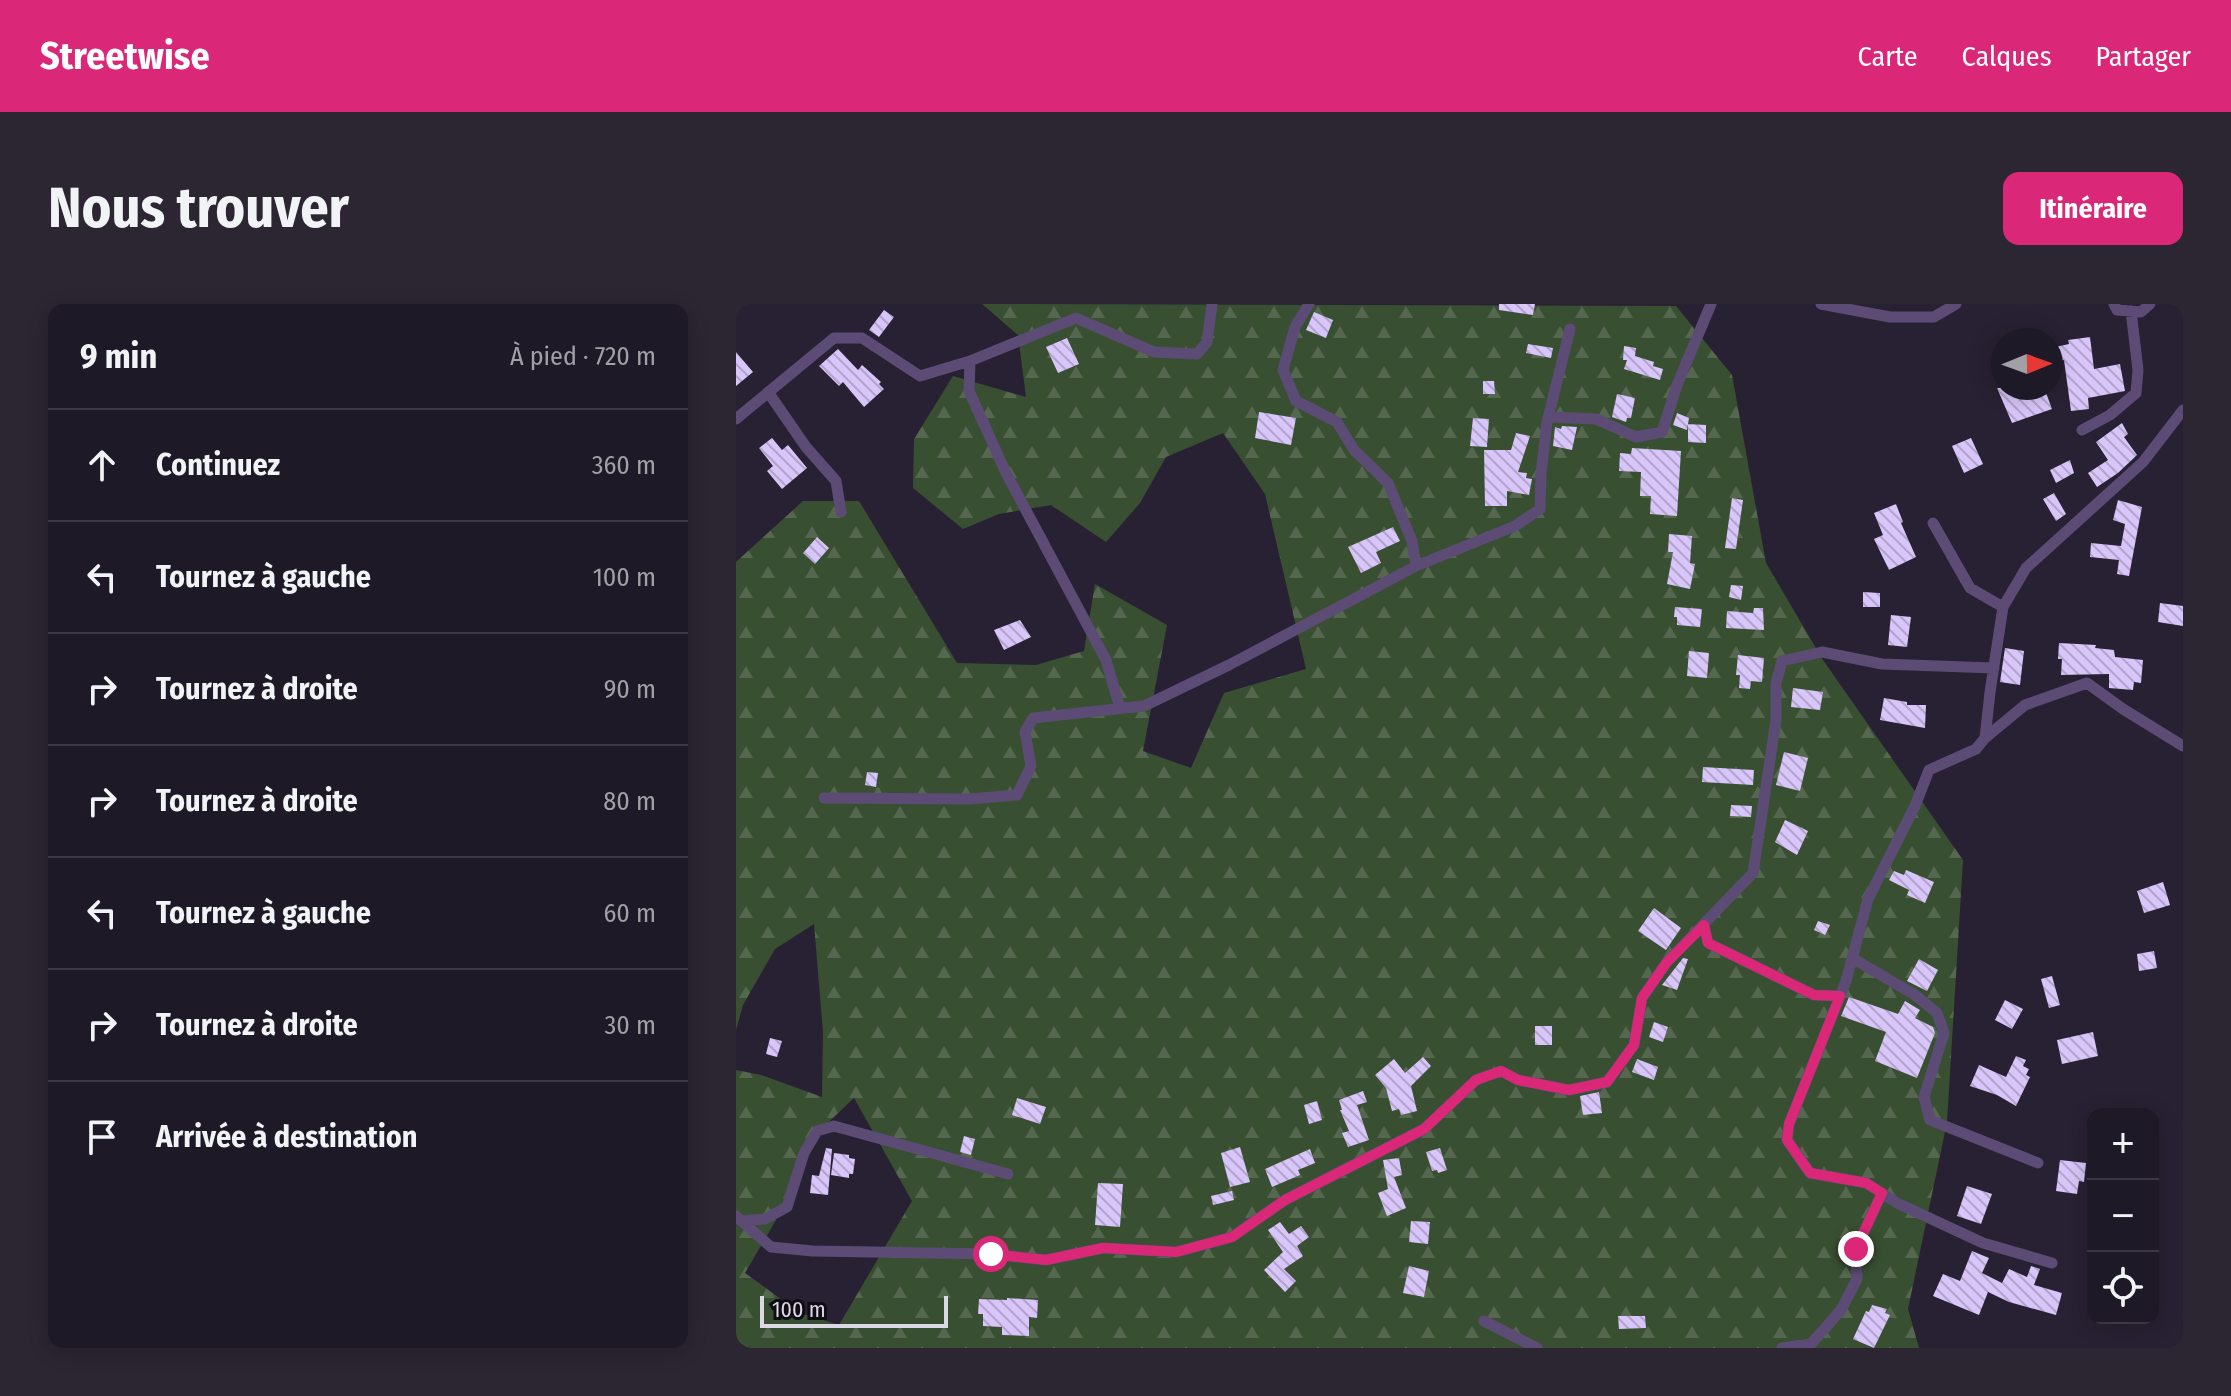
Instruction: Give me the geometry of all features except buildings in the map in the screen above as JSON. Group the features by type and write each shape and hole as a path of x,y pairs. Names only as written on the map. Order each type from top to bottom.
{"street":[{"path":"736,419 834,338 862,338 920,376 970,361 1076,318 1154,352 1197,354 1207,342 1212,304"},
{"path":"1309,304 1295,327 1283,370 1296,401 1337,422 1354,450 1388,483 1412,541 1416,566"},
{"path":"1549,417 1596,419 1636,437 1662,432 1677,385 1711,304"},
{"path":"1821,304 1890,317 1934,317 1956,304"},
{"path":"2114,304 2117,310 2141,312 2150,304"},
{"path":"2082,430 2110,415 2136,393 2138,370 2131,311"},
{"path":"824,798 970,799 1017,795 1031,766 1025,732 1033,718 1144,706 1229,665 1416,566 1515,526 1540,509 1541,474 1549,417 1570,329"},
{"path":"970,361 969,391 1006,473 1106,660 1120,708"},
{"path":"768,392 806,447 836,481 841,512"},
{"path":"1985,738 2003,607 2026,568 2143,462 2183,410"},
{"path":"1933,523 1970,588 2003,607"},
{"path":"738,1218 771,1247 813,1251 991,1254 1046,1260 1103,1248 1176,1252 1232,1237 1285,1200 1424,1129 1476,1080 1501,1071 1518,1080 1569,1090 1607,1082 1634,1045 1642,998 1667,962 1753,873 1776,720 1776,683 1782,661 1822,652 1882,664 1994,668"},
{"path":"2052,1263 1983,1243 1897,1203 1866,1183 1810,1173 1787,1140 1789,1124 1840,996 1868,899 1915,806 1929,770 1976,749 2025,705 2087,683 2183,746"},
{"path":"1704,925 1708,943 1745,963 1814,995 1840,996"},
{"path":"1852,958 1915,995 1937,1013 1944,1033 1924,1097 1930,1120 2038,1163"},
{"path":"738,1218 765,1219 787,1207 804,1153 817,1131 834,1126 1008,1174"},
{"path":"1782,1348 1811,1344 1841,1310 1857,1279 1856,1249 1882,1193"},
{"path":"1484,1321 1537,1348"}],"green space":[{"path":"982,304 1676,306 1732,375 1766,563 1823,660 1963,860 1947,1122 1908,1309 1919,1348 736,1348 736,1070 761,1075 822,1097 823,1032 814,924 775,949 743,1005 736,1030 736,562 803,501 859,501 957,663 1036,665 1084,651 1095,584 1167,625 1143,751 1191,768 1224,693 1306,669 1265,494 1223,433 1166,457 1140,503 1106,542 1051,505 999,514 963,529 913,488 914,439 953,376 1026,397 1018,335","holes":["854,1098 912,1201 839,1325 800,1313 745,1273 776,1220 812,1138"]}],"route":[{"path":"991,1254 1046,1260 1103,1248 1176,1252 1232,1237 1285,1200 1424,1129 1476,1080 1501,1071 1518,1080 1569,1090 1607,1082 1634,1045 1642,998 1667,962 1704,925 1708,943 1745,963 1814,995 1840,996 1789,1124 1787,1140 1810,1173 1866,1183 1882,1193 1856,1249"}]}
